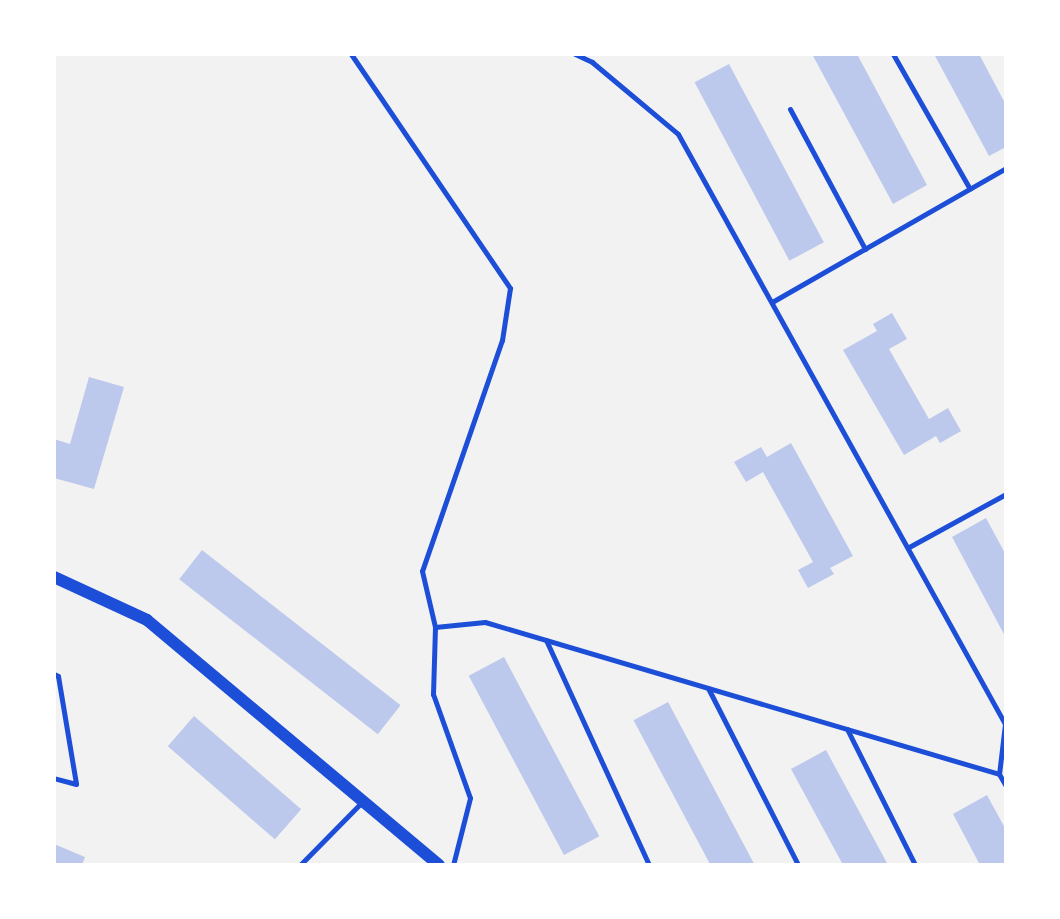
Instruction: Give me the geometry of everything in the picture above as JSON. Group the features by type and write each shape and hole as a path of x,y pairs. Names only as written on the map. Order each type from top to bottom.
{"street":[{"path":"54,577 146,620 439,865"}],"lane":[{"path":"351,54 510,288 502,340 422,571 436,626 433,694 470,798 453,865"},
{"path":"575,54 592,62 678,134 1005,724 999,774 1006,786"},
{"path":"592,62 593,54"},
{"path":"893,54 970,189"},
{"path":"790,109 864,249"},
{"path":"772,302 1006,169"},
{"path":"909,547 1006,494"},
{"path":"436,626 485,622 999,774"},
{"path":"546,640 649,865"},
{"path":"54,674 58,676 76,784 54,778"},
{"path":"708,688 798,865"},
{"path":"847,729 915,865"},
{"path":"300,865 363,800"}],"building":[{"path":"812,54 857,54 927,185 893,204"},
{"path":"934,54 979,54 1006,105 1006,147 989,156"},
{"path":"729,64 824,242 789,261 695,82"},
{"path":"892,313 907,339 889,349 929,419 948,408 961,431 940,443 936,436 904,455 843,350 877,331 873,324"},
{"path":"89,377 124,387 94,489 54,478 54,439 70,444"},
{"path":"791,443 853,556 830,568 834,574 808,588 798,570 813,562 763,472 746,482 734,462 761,447 767,457"},
{"path":"986,518 1006,555 1006,638 952,537"},
{"path":"202,550 401,705 378,734 179,579"},
{"path":"504,657 599,836 564,855 469,676"},
{"path":"668,702 755,865 710,865 634,720"},
{"path":"194,716 301,809 275,839 168,746"},
{"path":"826,750 888,865 843,865 791,769"},
{"path":"987,795 1006,830 1006,865 980,865 953,814"},
{"path":"54,844 85,857 82,865 54,865"}]}
